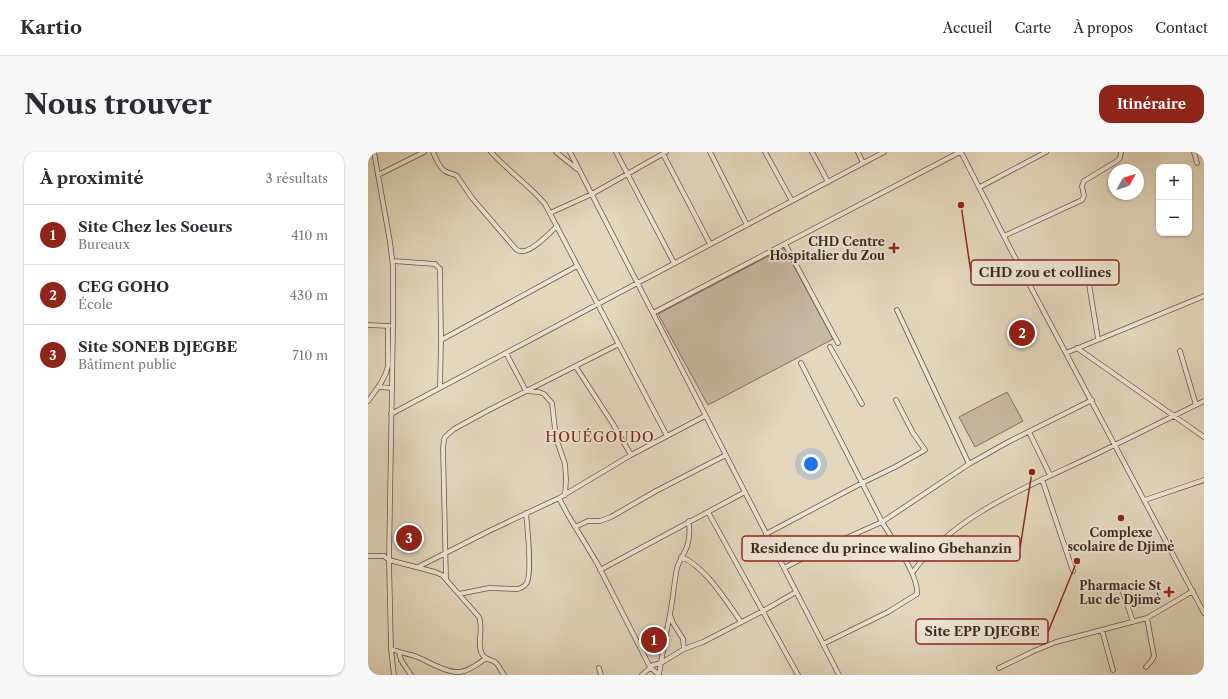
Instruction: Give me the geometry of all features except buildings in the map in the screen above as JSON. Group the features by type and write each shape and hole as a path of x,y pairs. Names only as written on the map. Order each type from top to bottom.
{"street":[{"path":"374,152 393,261 394,326 389,560 391,650 394,675"},
{"path":"378,175 422,152"},
{"path":"433,152 442,169 457,176 472,198 515,248 520,251 525,251 532,248 557,226"},
{"path":"491,152 504,166 538,195 550,213 619,344 646,399 667,436"},
{"path":"556,152 580,171"},
{"path":"570,152 839,675"},
{"path":"616,152 674,263"},
{"path":"710,152 747,225"},
{"path":"765,152 792,201"},
{"path":"812,152 828,182"},
{"path":"858,152 863,163"},
{"path":"392,414 884,152"},
{"path":"653,313 961,152 1004,236 1204,612"},
{"path":"980,188 1046,152"},
{"path":"1004,236 1082,200 1084,196 1082,186 1084,181 1117,161 1120,158 1121,152"},
{"path":"1194,152 1198,164"},
{"path":"550,213 592,194 665,153 710,244"},
{"path":"785,244 838,343"},
{"path":"393,261 435,264 438,266 441,273 440,388"},
{"path":"441,340 577,266"},
{"path":"1086,266 1098,339"},
{"path":"1066,353 1204,296"},
{"path":"897,310 969,464"},
{"path":"368,325 394,326"},
{"path":"368,401 379,387 388,366 388,326"},
{"path":"446,579 445,437 454,429 619,344"},
{"path":"830,347 862,404"},
{"path":"1077,348 1204,437"},
{"path":"1180,351 1196,405"},
{"path":"506,353 526,391"},
{"path":"801,363 882,522 912,573 917,589 916,595 888,612 823,644"},
{"path":"576,367 613,424 631,456"},
{"path":"379,387 392,388"},
{"path":"526,391 544,394 552,403 556,438 565,464 565,494"},
{"path":"766,534 925,450 913,434 896,400"},
{"path":"784,568 817,551 882,522 969,464 1092,400"},
{"path":"912,573 937,544 980,512 1050,475 1204,401"},
{"path":"418,567 559,498 631,456 706,416"},
{"path":"1029,432 1050,475"},
{"path":"575,527 588,522 600,521 611,517 656,491 726,455"},
{"path":"1042,479 1073,571"},
{"path":"1144,500 1204,480"},
{"path":"600,570 688,521 745,492"},
{"path":"559,498 600,570 650,667 659,675"},
{"path":"708,512 798,675"},
{"path":"459,594 489,588 518,589 527,584 529,556 526,513"},
{"path":"659,675 677,569 689,541 690,530 688,521"},
{"path":"368,556 384,556 389,560 435,572 446,579 479,617 481,626 479,648 485,659 494,662 504,675"},
{"path":"681,557 688,560 701,571 741,622"},
{"path":"1122,589 1133,622"},
{"path":"999,668 1056,642 1146,618 1192,591"},
{"path":"642,675 655,664 661,663 684,649 703,642 796,592"},
{"path":"670,614 673,623 683,639 685,644 684,649"},
{"path":"1146,618 1154,656 1146,667"},
{"path":"1102,630 1113,670"},
{"path":"391,650 416,657 443,669 454,672 466,670 485,659"},
{"path":"399,652 401,660 411,675"},
{"path":"599,668 601,675"}],"shaded area":[{"path":"784,248 833,339 708,405 658,314"},
{"path":"1007,392 1023,421 975,447 959,417"}],"place":[{"name":"CHD zou et collines","path":"961,205"},
{"name":"CHD Centre Hospitalier du Zou","path":"894,248"},
{"name":"CEG GOHO","path":"1022,333"},
{"name":"Residence du prince walino Gbehanzin","path":"1032,472"},
{"name":"Complexe scolaire de Djimè","path":"1121,518"},
{"name":"Site SONEB DJEGBE","path":"409,538"},
{"name":"Site EPP DJEGBE","path":"1077,561"},
{"name":"Pharmacie St Luc de Djimè","path":"1169,592"},
{"name":"Site Chez les Soeurs","path":"654,640"}],"district":[{"name":"HOUÉGOUDO","path":"600,437"}]}
